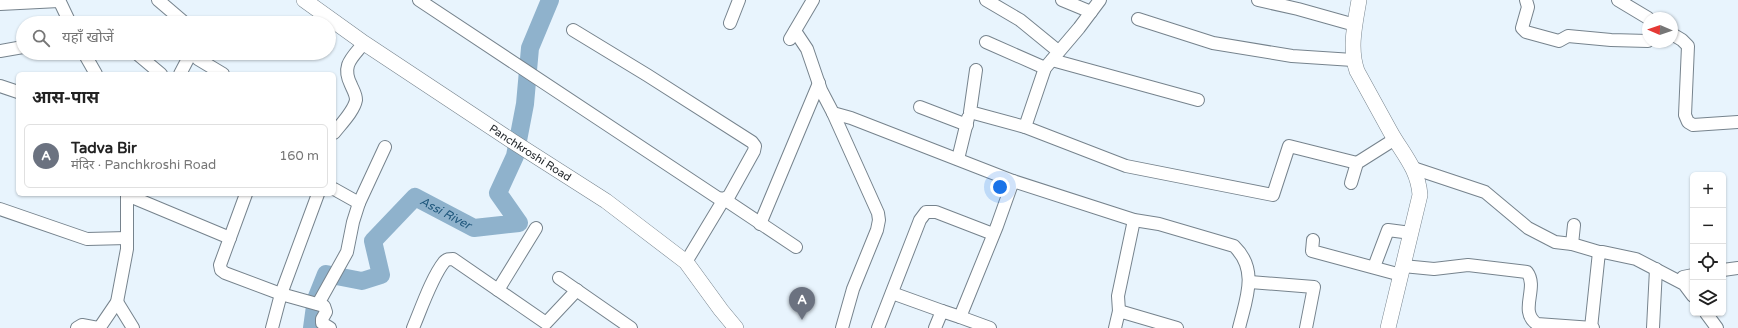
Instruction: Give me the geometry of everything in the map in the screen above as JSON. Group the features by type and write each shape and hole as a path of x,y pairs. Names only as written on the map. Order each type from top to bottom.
{"street":[{"path":"0,4 59,0 67,16"},
{"path":"158,0 177,16"},
{"name":"Panchkroshi Road","path":"304,0 327,16"},
{"path":"419,0 718,198 724,199 796,248"},
{"path":"730,22 739,0"},
{"path":"814,0 792,35 807,49 821,90 872,198 879,220 877,230 853,290 842,328"},
{"path":"986,0 1020,20 1052,60"},
{"path":"1062,0 1092,12"},
{"path":"1025,127 1052,60 1092,12 1100,0"},
{"path":"1258,0 1298,9 1355,25"},
{"path":"1359,0 1352,49 1356,72 1413,168 1419,182 1420,195 1388,328"},
{"path":"1526,0 1528,7 1522,28 1526,32 1558,41 1568,36 1642,41"},
{"path":"1618,0 1642,14"},
{"path":"1138,19 1213,43 1292,56 1353,60"},
{"name":"Panchkroshi Road","path":"336,22 525,150 606,201 686,262 736,328"},
{"path":"573,30 752,142 754,146 754,151 729,196 724,199 686,262"},
{"path":"1678,40 1686,43 1688,46 1685,115 1688,122 1693,125 1738,122"},
{"path":"336,130 354,106 355,94 347,76 346,69 348,63 364,42"},
{"path":"986,42 1198,100"},
{"path":"0,51 16,48"},
{"path":"88,60 95,72"},
{"path":"144,60 159,72"},
{"path":"182,72 188,60"},
{"path":"200,60 220,72"},
{"path":"958,159 970,112 976,70"},
{"path":"760,224 819,82"},
{"path":"0,86 16,91"},
{"path":"920,107 967,125"},
{"path":"970,112 1025,127 1126,166 1273,196 1289,146 1357,163"},
{"path":"833,113 851,118 1013,181 1134,220 1159,224 1234,246 1241,252 1246,262 1250,282 1239,328"},
{"path":"1351,183 1357,163 1395,139"},
{"path":"316,303 347,252 353,222 359,203 384,147"},
{"path":"1413,168 1485,192 1528,228 1555,242 1572,244 1599,252 1636,259 1684,284 1690,292"},
{"path":"960,317 1013,181"},
{"path":"336,190 359,203"},
{"path":"77,328 82,325 98,328 100,327 117,302 127,250 127,196"},
{"path":"132,196 230,238"},
{"path":"245,196 220,265 222,272 281,294 324,306 326,309 322,323 330,328"},
{"path":"272,328 281,294 317,196"},
{"path":"0,209 87,239 127,238"},
{"path":"878,328 920,220 926,212 936,212 993,234"},
{"path":"1116,328 1119,310 1118,296 1134,220"},
{"path":"1572,244 1574,225"},
{"path":"498,290 536,228"},
{"path":"1374,267 1388,230 1411,233"},
{"path":"1313,240 1312,251 1374,267 1402,270 1434,269 1468,265 1527,272 1531,280 1529,314 1533,321 1537,324 1592,328 1599,252"},
{"path":"413,328 436,275 445,260 448,259 453,259 546,323 577,290"},
{"path":"1726,270 1738,268"},
{"path":"1653,328 1656,269"},
{"path":"559,278 630,328"},
{"path":"1250,282 1314,287 1306,328"},
{"path":"892,293 990,328"},
{"path":"117,302 133,328"},
{"path":"1119,310 1177,328"},
{"path":"935,328 942,311"},
{"path":"1708,316 1717,328"}],"waterway":[{"name":"Assi River","path":"312,328 316,299 326,274 362,281 381,275 373,241 415,197 474,228 519,223 498,193 515,156 525,104 530,48 550,0"}],"place":[{"name":"Tadva Bir","path":"802,320"}]}
